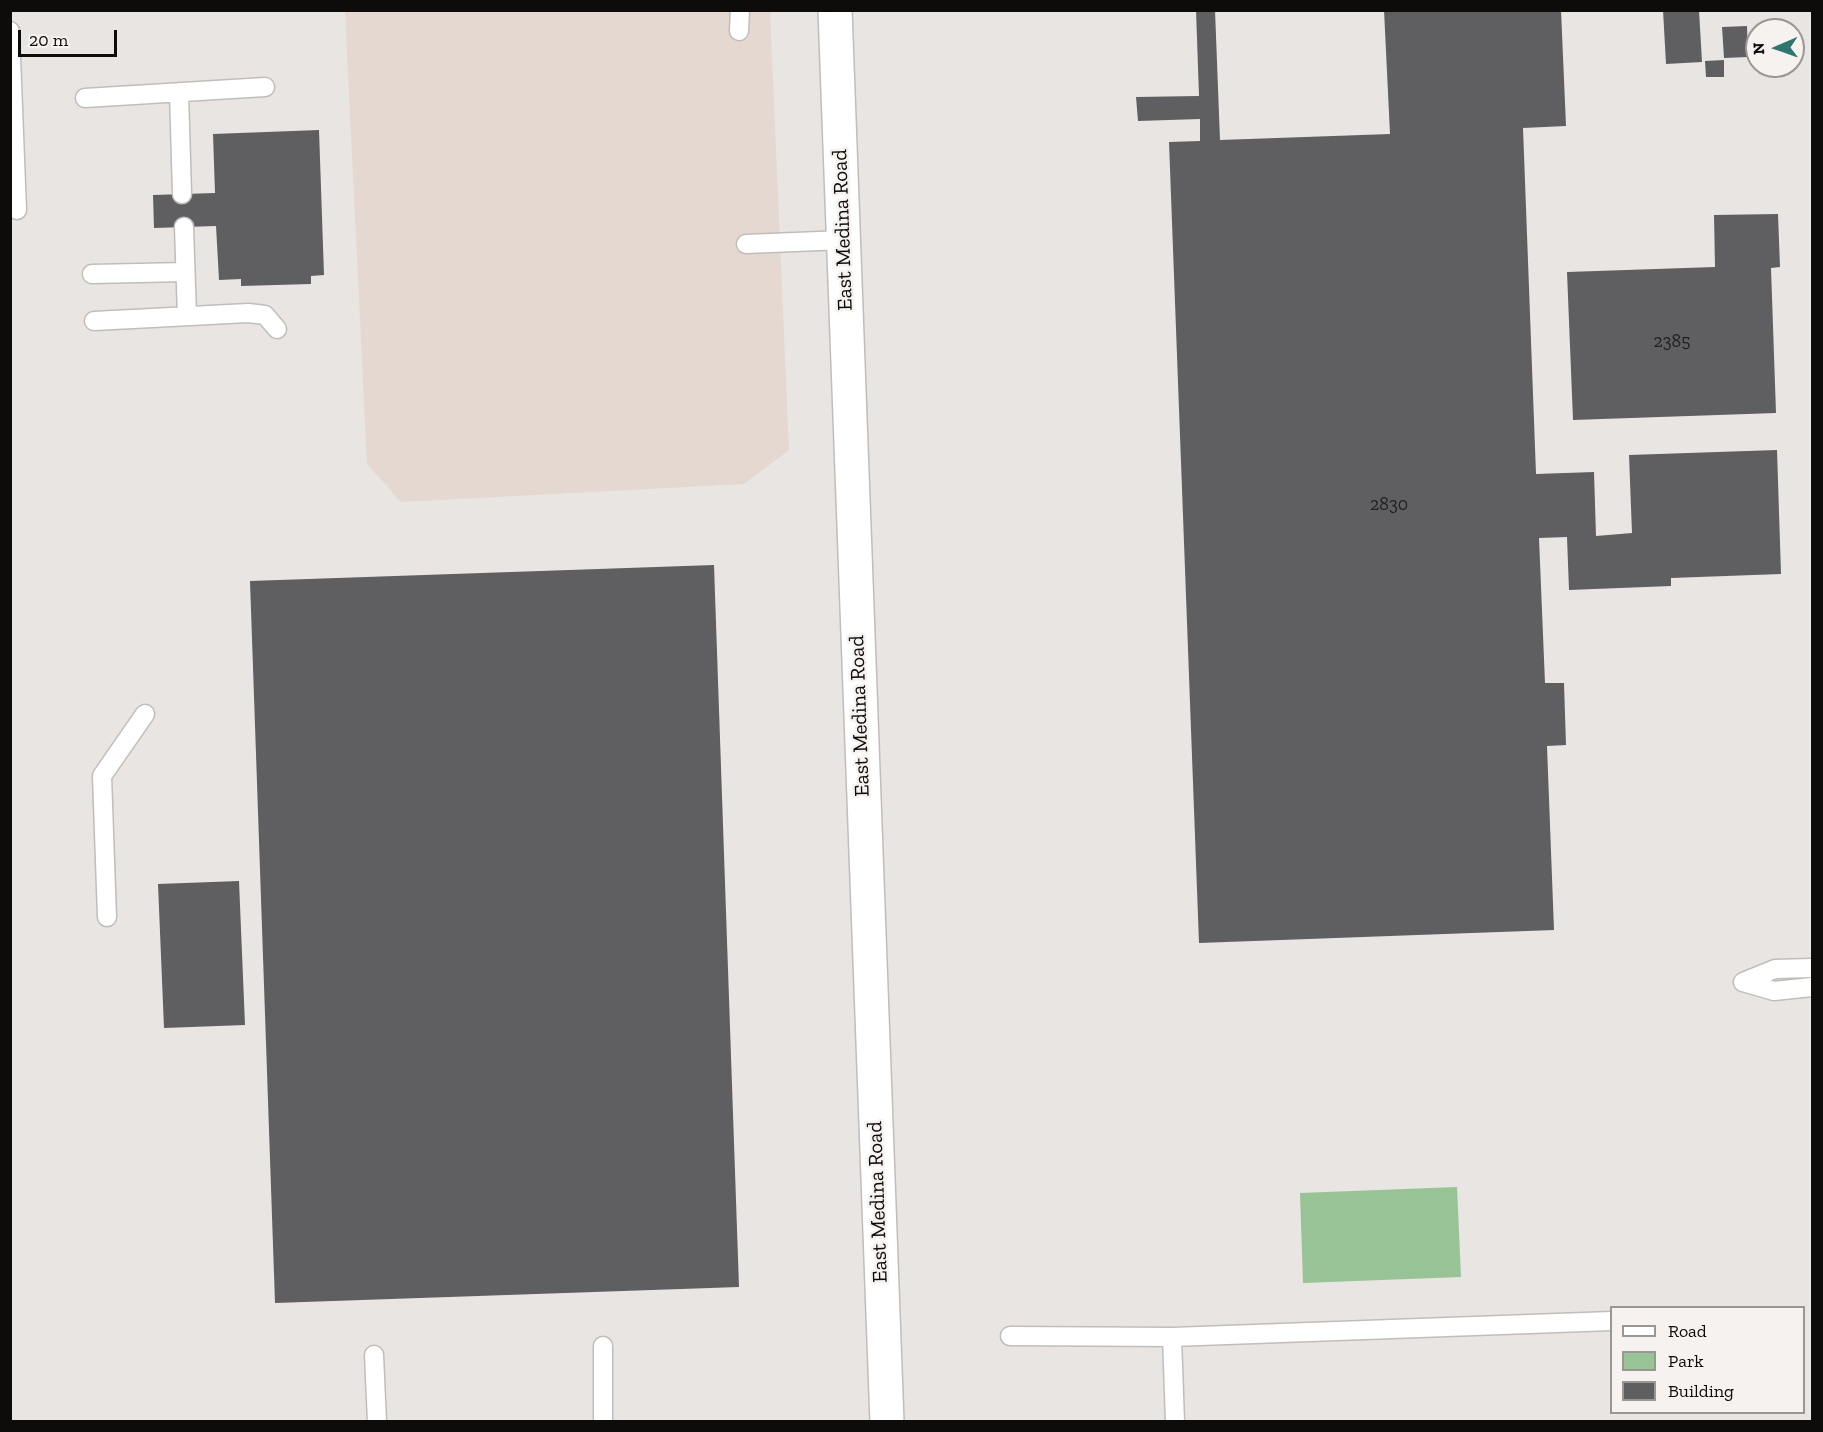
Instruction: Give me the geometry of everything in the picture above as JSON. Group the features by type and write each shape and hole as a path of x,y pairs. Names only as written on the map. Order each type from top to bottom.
{"street":[{"name":"East Medina Road","path":"835,10 887,1422"}],"lane":[{"path":"739,31 740,10"},
{"path":"10,31 17,210"},
{"path":"85,98 265,87"},
{"path":"179,92 182,194"},
{"path":"184,227 187,316"},
{"path":"746,244 844,240"},
{"path":"92,274 185,272"},
{"path":"94,321 248,313 265,315 277,329"},
{"path":"107,917 102,776 145,714"},
{"path":"1812,968 1774,969 1743,982 1774,991 1812,987"},
{"path":"1010,1336 1172,1336 1610,1321"},
{"path":"1172,1336 1175,1422"},
{"path":"603,1346 603,1422"},
{"path":"374,1355 377,1422"}],"shaded area":[{"path":"345,11 770,11 789,450 744,484 401,502 367,464"}],"green space":[{"path":"1457,1187 1461,1277 1303,1283 1300,1193"}],"building":[{"path":"1196,10 1215,10 1220,140 1390,134 1384,10 1561,10 1566,126 1523,128 1536,474 1594,472 1596,536 1632,533 1629,455 1777,450 1781,574 1671,578 1671,586 1569,590 1567,537 1539,538 1545,683 1564,683 1566,745 1547,746 1554,930 1199,943 1169,142 1200,141 1200,119 1138,121 1136,97 1199,96"},
{"path":"1663,10 1699,10 1702,62 1666,64"},
{"path":"1745,26 1745,57 1724,58 1722,27"},
{"path":"1724,60 1724,77 1706,77 1705,61"},
{"path":"319,130 324,275 311,276 311,284 241,286 241,279 219,280 216,226 154,228 153,195 215,193 213,134"},
{"path":"1778,214 1780,267 1771,268 1776,413 1573,420 1567,272 1715,267 1714,215"},
{"path":"714,565 739,1287 275,1303 250,581"},
{"path":"239,881 245,1025 164,1028 158,884"}]}
